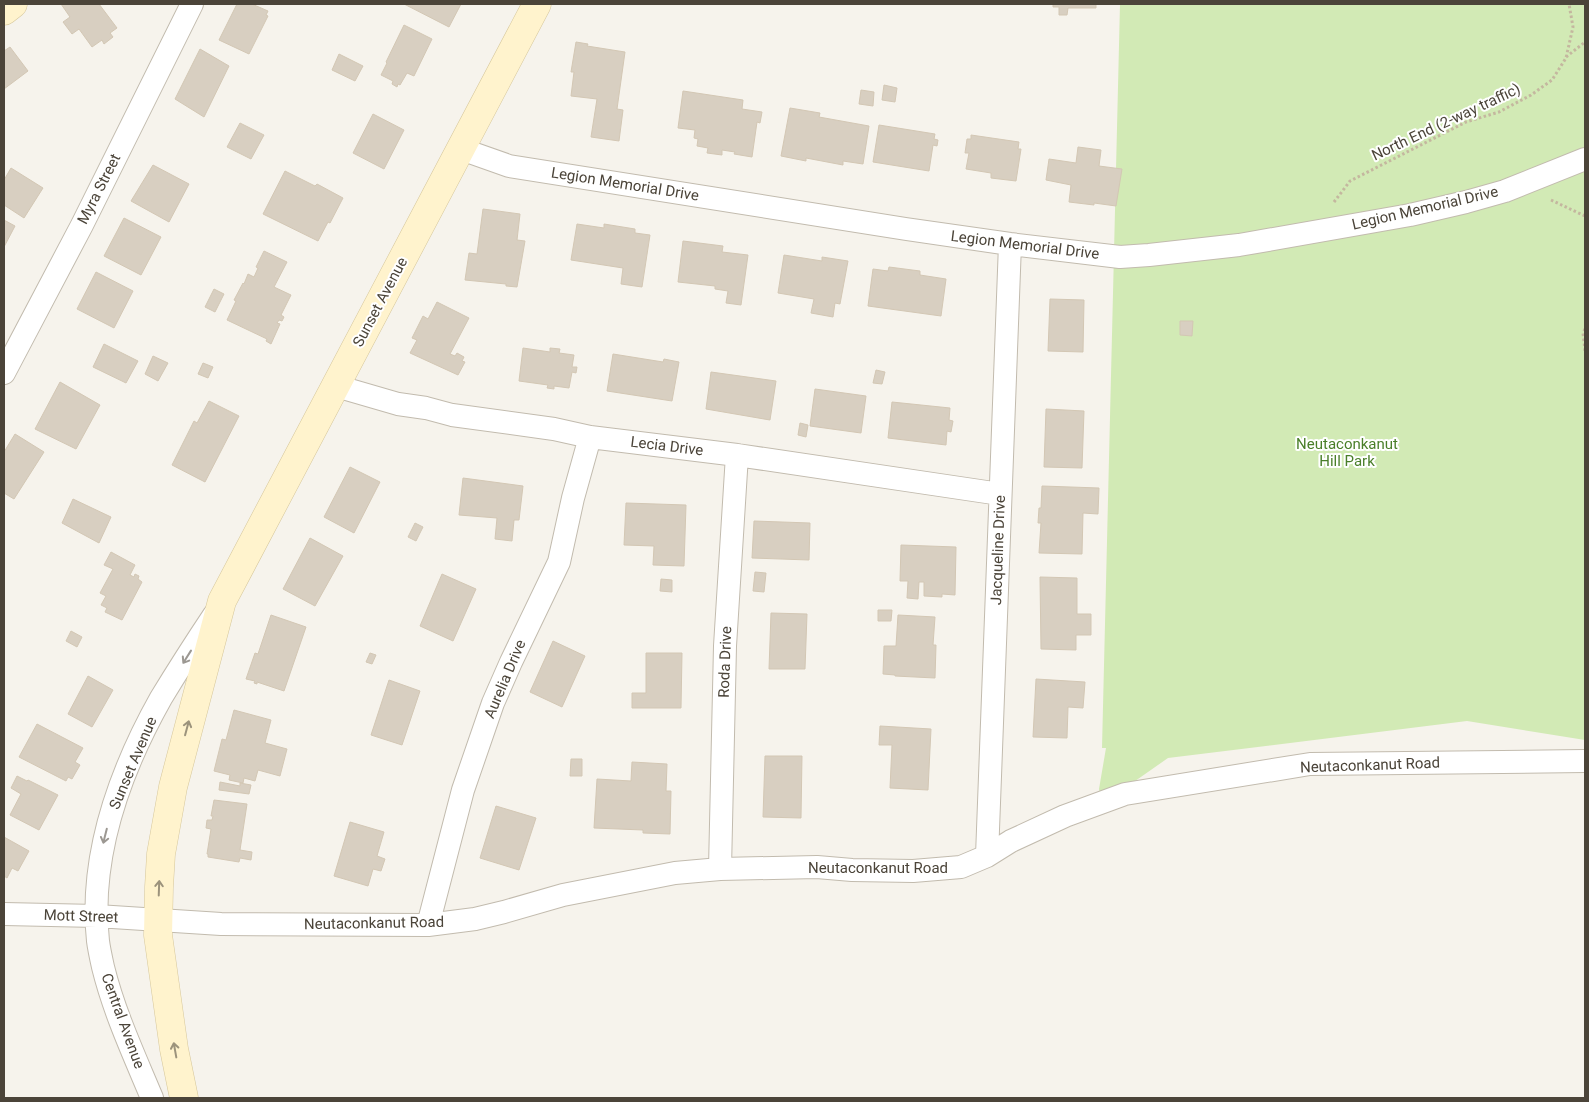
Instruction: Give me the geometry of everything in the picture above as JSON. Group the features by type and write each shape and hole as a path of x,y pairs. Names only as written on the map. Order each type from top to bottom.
{"main road":[{"path":"4,10 13,4"},
{"name":"Sunset Avenue","path":"184,1098 174,1049 158,935 158,887 161,854 172,787 222,601 537,4"}],"street":[{"name":"Myra Street","path":"4,373 82,225 192,4"},
{"name":"Legion Memorial Drive","path":"461,149 509,166 906,230 1120,257 1239,244 1410,215 1504,191 1585,159"},
{"name":"Jacqueline Drive","path":"987,856 1010,244"},
{"name":"Lecia Drive","path":"336,386 398,404 426,408 452,415 1000,494"},
{"name":"Aurelia Drive","path":"428,925 462,790 511,662 559,562 573,498 590,436"},
{"name":"Roda Drive","path":"720,869 725,646 737,455"},
{"name":"Sunset Avenue","path":"98,942 96,916 98,878 103,843 122,780 161,699 222,601"},
{"name":"Neutaconkanut Road","path":"159,920 221,924 428,925 490,916 563,895 675,873 720,869 817,867 852,870 913,871 961,867 987,856 1010,841 1065,816 1124,794 1310,764 1585,761"},
{"name":"Mott Street","path":"4,914 96,916 159,920"},
{"name":"Central Avenue","path":"98,942 109,989 121,1024 152,1098"}],"path":[{"name":"North End (2-way traffic)","path":"1334,228 1330,209 1350,181 1466,122 1499,112 1531,95 1552,80 1566,58 1573,27 1569,4"},
{"path":"1566,58 1585,42"},
{"path":"1585,330 1583,332 1585,351"}],"green space":[{"name":"Neutaconkanut Hill Park","path":"1120,4 1585,4 1585,740 1467,721 1168,758 1118,793 1101,800 1099,789 1106,748 1102,748"}],"building":[{"path":"61,4 99,4 117,28 110,33 113,37 104,44 102,40 92,47 79,29 72,34 63,22 70,17"},
{"path":"237,4 252,4 268,11 266,15 268,16 249,54 219,40"},
{"path":"404,4 461,4 449,27"},
{"path":"1053,4 1096,4 1096,8 1068,8 1067,15 1059,15 1059,7 1053,7"},
{"path":"404,25 432,39 414,76 407,73 397,87 392,84 393,81 381,75"},
{"path":"576,42 588,44 587,46 625,52 617,109 623,110 619,141 591,137 597,99 571,96 574,72 571,72"},
{"path":"10,47 28,71 4,89 4,51"},
{"path":"200,49 229,66 204,117 175,99"},
{"path":"339,54 363,66 355,81 332,70"},
{"path":"884,85 897,88 895,102 882,100"},
{"path":"861,90 874,92 873,106 859,104"},
{"path":"683,91 743,100 742,109 762,112 760,123 757,122 752,157 722,150 722,155 707,153 708,148 697,146 698,139 694,138 695,130 678,128"},
{"path":"790,108 820,113 819,117 869,126 863,164 843,161 843,165 806,158 806,161 781,156"},
{"path":"373,114 404,130 384,169 353,153"},
{"path":"240,123 264,135 251,159 227,147"},
{"path":"879,125 935,134 934,139 938,140 937,146 933,145 929,171 873,162"},
{"path":"971,135 1019,142 1018,149 1021,149 1016,181 991,178 991,173 966,169 969,153 965,153 967,139 971,139"},
{"path":"1078,147 1101,150 1099,166 1122,169 1116,206 1069,202 1071,185 1046,180 1049,159 1076,163"},
{"path":"153,165 189,184 169,222 131,201"},
{"path":"11,168 43,188 24,218 4,205 4,180"},
{"path":"285,171 315,186 317,184 343,198 318,241 263,214"},
{"path":"483,209 520,214 517,240 525,241 517,287 506,286 506,284 465,280 469,253 477,254"},
{"path":"124,218 161,237 141,275 104,256"},
{"path":"4,220 15,226 4,247"},
{"path":"577,224 604,228 604,224 635,229 635,233 650,235 642,287 621,284 623,268 571,260"},
{"path":"683,241 723,246 722,252 748,255 741,305 726,303 728,291 715,289 715,286 678,282"},
{"path":"264,251 287,262 274,287 291,295 281,315 284,317 282,321 279,320 277,323 280,324 271,344 266,341 267,339 227,320 236,301 234,300 248,274 254,277 258,268 256,267"},
{"path":"784,255 822,261 822,257 848,261 840,304 835,303 833,317 811,313 814,299 778,293"},
{"path":"889,267 920,271 920,275 946,279 941,316 868,306 873,269 888,271"},
{"path":"96,272 133,291 114,328 77,309"},
{"path":"214,289 224,294 215,312 205,307"},
{"path":"1050,299 1084,300 1083,352 1048,351"},
{"path":"437,302 469,318 450,354 455,356 457,353 464,357 462,361 465,362 458,375 410,353 417,340 412,338 423,316 428,319"},
{"path":"1180,321 1193,321 1192,336 1180,335"},
{"path":"104,344 138,361 126,383 93,367"},
{"path":"523,348 550,352 550,348 560,349 559,353 574,355 572,367 577,367 576,373 572,372 569,388 554,386 554,389 547,388 548,385 519,381"},
{"path":"613,354 663,362 664,359 679,362 672,401 607,391"},
{"path":"153,356 168,363 158,381 145,374"},
{"path":"203,363 213,367 208,378 198,374"},
{"path":"876,370 885,372 882,384 873,383"},
{"path":"711,372 776,381 770,420 706,409"},
{"path":"60,382 100,405 76,449 35,429"},
{"path":"815,389 866,396 861,433 810,426"},
{"path":"209,401 239,416 205,482 172,465 194,421 197,423"},
{"path":"892,402 950,408 949,420 953,421 951,432 947,431 946,445 888,438"},
{"path":"1046,409 1084,411 1082,468 1044,467"},
{"path":"800,423 808,425 806,437 798,435"},
{"path":"15,434 44,452 14,499 4,493 4,452"},
{"path":"350,467 380,482 354,533 324,517"},
{"path":"463,478 523,486 519,520 514,520 512,541 495,539 497,518 459,515"},
{"path":"1042,486 1099,488 1098,514 1083,513 1082,554 1039,553 1041,523 1038,523"},
{"path":"73,499 111,517 99,543 62,523"},
{"path":"626,503 686,505 684,566 653,565 654,546 624,545"},
{"path":"754,521 810,523 809,560 752,558"},
{"path":"415,523 423,527 416,541 408,537"},
{"path":"310,538 343,556 315,606 283,589"},
{"path":"901,545 956,547 955,595 942,594 942,597 924,596 924,582 919,582 918,599 907,598 908,581 900,581"},
{"path":"111,552 135,565 130,575 134,577 135,574 139,576 138,579 142,582 122,620 105,612 107,608 101,605 106,596 100,593 113,569 104,565"},
{"path":"755,572 766,573 764,592 753,591"},
{"path":"442,574 476,589 453,641 420,626"},
{"path":"1040,577 1077,578 1077,614 1091,614 1091,635 1076,635 1076,650 1041,649"},
{"path":"661,579 672,580 672,592 660,591"},
{"path":"878,610 892,610 891,621 878,621"},
{"path":"771,613 807,614 805,669 769,669"},
{"path":"271,615 306,627 284,691 246,679 255,653 258,654"},
{"path":"898,615 935,617 933,645 936,645 935,678 883,674 884,646 896,646"},
{"path":"71,631 82,637 77,647 66,641"},
{"path":"553,641 585,656 562,707 530,692"},
{"path":"370,653 376,655 372,664 366,662"},
{"path":"646,653 682,653 681,708 632,708 632,693 646,693"},
{"path":"88,676 113,690 92,727 68,714"},
{"path":"1036,679 1085,682 1083,708 1068,707 1067,738 1033,737"},
{"path":"389,680 420,691 402,745 371,735"},
{"path":"234,710 271,720 265,743 287,749 280,776 258,770 255,781 244,778 243,783 229,780 230,775 214,771 222,739 226,740"},
{"path":"37,724 83,748 75,762 80,765 72,779 68,777 66,781 19,757"},
{"path":"880,726 931,729 928,790 890,788 892,745 879,745"},
{"path":"765,756 802,756 801,818 763,817"},
{"path":"571,759 582,759 582,776 570,776"},
{"path":"632,762 667,764 666,791 671,791 670,834 643,833 643,830 594,828 597,779 631,781"},
{"path":"17,776 58,795 39,830 10,815 21,794 11,788"},
{"path":"220,782 240,786 240,783 251,785 249,794 219,790"},
{"path":"214,800 247,804 240,850 252,852 251,860 240,858 239,862 208,857 211,829 206,828 207,820 212,820"},
{"path":"496,806 536,818 519,870 480,858"},
{"path":"350,822 384,832 377,856 385,859 381,871 373,869 368,886 334,876"},
{"path":"4,837 29,851 18,871 12,868 7,878 4,876"}]}
